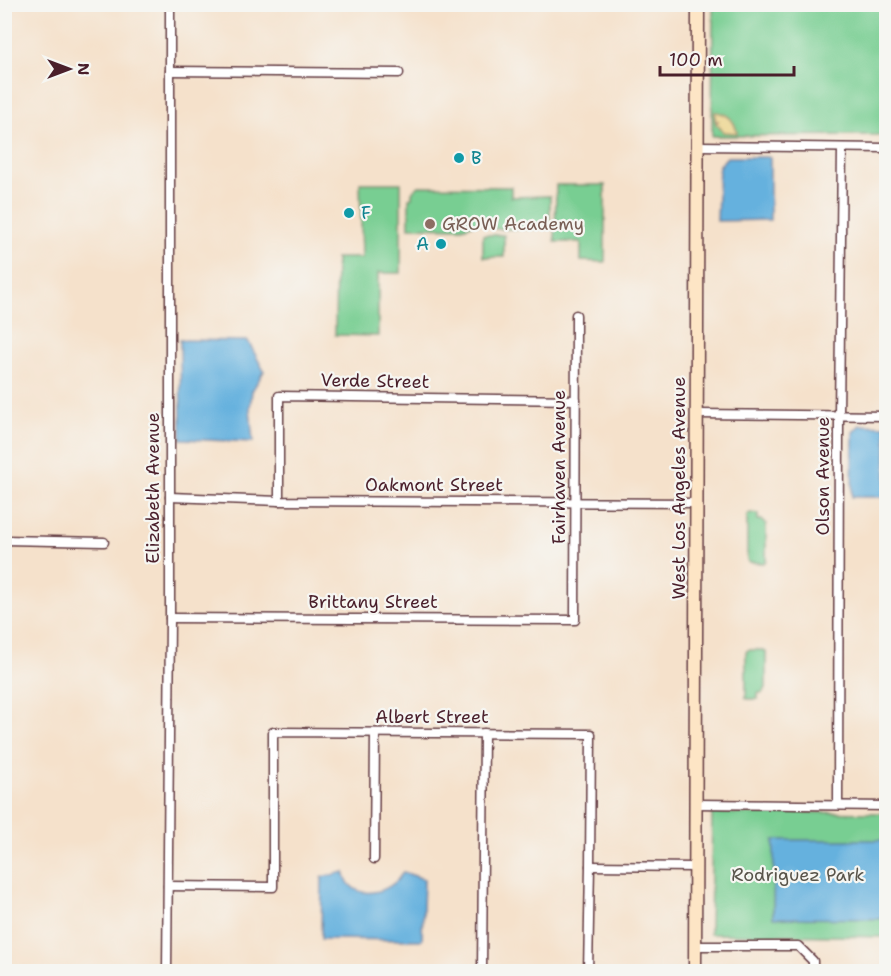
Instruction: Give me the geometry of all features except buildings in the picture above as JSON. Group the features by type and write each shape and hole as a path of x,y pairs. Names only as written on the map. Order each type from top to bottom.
{"street":[{"name":"Elizabeth Avenue","path":"167,972 170,618 170,4"},
{"name":"West Los Angeles Avenue","path":"695,972 698,4"},
{"path":"170,71 399,74"},
{"path":"698,146 886,148"},
{"name":"Olson Avenue","path":"838,805 842,148"},
{"name":"Fairhaven Avenue","path":"575,620 576,315"},
{"name":"Verde Street","path":"279,501 279,396 576,400"},
{"path":"697,414 886,416"},
{"name":"Oakmont Street","path":"170,497 279,501 697,502"},
{"path":"4,540 104,542"},
{"name":"Brittany Street","path":"170,618 575,620"},
{"name":"Albert Street","path":"168,886 273,887 273,732 591,734 590,866"},
{"path":"374,859 375,733"},
{"path":"482,972 484,733"},
{"path":"696,804 886,806"},
{"path":"588,972 590,866 696,867"},
{"path":"696,946 798,946 813,962 813,972"}],"green space":[{"path":"713,5 886,5 886,135 712,136"},
{"path":"360,183 401,183 401,273 378,273 378,336 335,335 336,258 362,258"},
{"path":"556,185 605,185 605,262 581,261 581,242 555,242"},
{"path":"419,186 511,187 511,197 550,196 550,229 496,229 483,223 462,228 409,227 409,198"},
{"path":"483,235 504,235 504,257 483,257"},
{"path":"750,513 758,514 758,520 766,524 766,561 764,563 748,562 747,559 747,516"},
{"path":"748,650 766,652 766,688 762,693 758,693 758,699 746,698 746,652"},
{"name":"Rodriguez Park","path":"772,812 886,813 886,937 710,934 712,813 772,814"}],"sand":[{"path":"715,112 730,118 737,133 723,132 716,125 718,121 715,121"}],"water":[{"path":"727,157 770,157 770,220 717,221 719,166"},
{"path":"180,340 248,341 264,371 252,391 250,408 253,442 181,439"},
{"path":"860,425 886,426 886,497 852,497 853,432"},
{"path":"774,840 886,840 886,919 773,918"},
{"path":"344,872 350,885 366,892 378,891 389,886 397,881 403,872 424,879 422,940 321,939 322,877"}],"place":[{"name":"B","path":"459,158"},
{"name":"F","path":"349,213"},
{"name":"GROW Academy","path":"430,224"},
{"name":"A","path":"441,244"}]}
